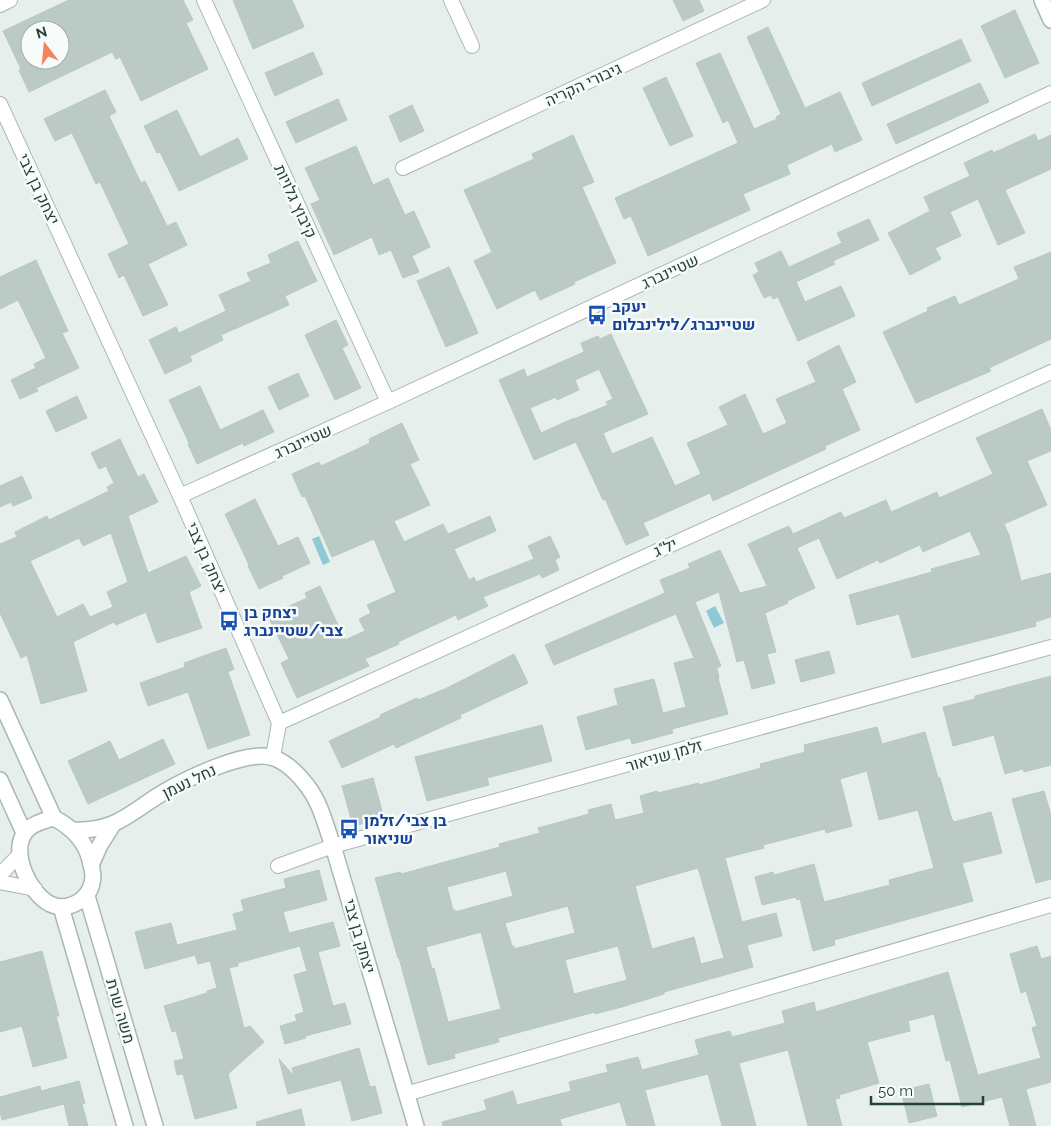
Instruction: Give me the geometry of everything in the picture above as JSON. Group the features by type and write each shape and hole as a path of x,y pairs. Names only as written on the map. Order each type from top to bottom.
{"street":[{"path":"0,4 10,0"},
{"name":"קיבוץ גלויות","path":"204,0 388,402"},
{"path":"451,0 472,46"},
{"name":"גיבורי הקריה","path":"404,168 763,0"},
{"path":"1042,0 1051,20"},
{"name":"שטיינברג","path":"180,496 388,402 1051,93"},
{"name":"יצחק בן צבי","path":"0,104 180,496 279,722"},
{"name":"יל\"ג","path":"279,722 1051,372"},
{"name":"זלמן שניאור","path":"278,866 333,846 1051,647"},
{"path":"0,700 54,818 70,827 84,844 91,865 93,882 86,896 74,904 61,907 44,900 28,882 18,848 24,833 38,823 54,818"},
{"path":"273,757 279,722"},
{"name":"נחל נעמן","path":"72,830 90,831 112,826 165,791 202,773 246,757 273,757"},
{"name":"יצחק בן צבי","path":"273,757 292,768 309,788 318,805 333,846 416,1126"},
{"path":"0,780 24,833"},
{"name":"נחל נעמן","path":"91,865 100,845 112,826"},
{"path":"0,876 20,854"},
{"path":"0,882 35,889"},
{"name":"משה שרת","path":"86,896 154,1126"},
{"path":"406,1094 1051,905"},
{"name":"משה שרת","path":"61,907 125,1126"}],"water":[{"path":"319,536 330,562 323,565 312,539"},
{"path":"715,606 724,623 714,628 706,611"}],"building":[{"path":"69,0 183,0 193,20 186,23 208,69 141,101 120,57 116,59 112,52 29,92 19,70 70,70 70,20 26,20"},
{"path":"233,0 292,0 304,27 253,49"},
{"path":"673,0 699,0 704,11 683,21"},
{"path":"1015,10 1039,63 1005,78 981,26"},
{"path":"20,23 20,67 3,31"},
{"path":"768,27 805,108 840,92 862,140 835,152 832,144 787,165 790,174 743,194 750,210 648,256 631,216 624,219 615,198 738,143 728,120 723,123 696,63 720,53 754,129 777,119 776,117 781,114 747,37"},
{"path":"961,39 971,61 872,106 862,83"},
{"path":"313,52 323,74 275,96 265,73"},
{"path":"666,77 693,136 670,146 643,88"},
{"path":"980,83 989,102 896,144 887,124"},
{"path":"105,90 116,112 109,116 141,183 145,181 167,226 176,222 187,245 148,264 168,305 143,316 124,275 119,278 108,254 129,244 100,182 96,184 72,133 55,141 44,119"},
{"path":"338,99 347,120 296,143 286,122"},
{"path":"412,105 424,131 400,142 389,116"},
{"path":"177,110 200,157 238,138 248,159 179,191 160,152 157,153 144,126"},
{"path":"1035,134 1038,141 1051,135 1051,169 1005,190 1025,233 998,245 978,199 950,212 961,236 935,248 941,259 910,275 888,233 930,211 924,197 970,176 964,163 992,150 993,153"},
{"path":"573,135 594,182 582,187 616,263 540,300 535,290 497,309 474,261 492,252 464,190 534,159 532,154"},
{"path":"356,146 373,185 388,178 405,215 414,211 430,247 412,256 419,272 403,278 391,250 379,255 372,237 334,255 311,204 320,200 305,168"},
{"path":"869,219 879,240 833,261 835,264 796,282 805,302 841,286 855,316 798,341 778,297 773,299 771,295 764,298 753,275 759,272 755,263 781,251 789,267 842,243 837,233"},
{"path":"298,241 317,281 285,296 289,305 221,335 223,340 190,356 192,361 165,374 149,340 176,327 179,333 226,311 219,295 251,281 247,273 271,263 268,255"},
{"path":"1051,252 1051,339 989,368 991,371 916,403 883,332 928,311 927,308 955,296 959,305 1019,279 1014,267"},
{"path":"36,260 68,331 62,333 79,368 36,388 38,391 20,399 11,380 36,368 34,364 46,358 18,300 0,309 0,277"},
{"path":"449,267 478,333 446,347 417,281"},
{"path":"336,320 348,345 342,348 361,388 335,400 305,335"},
{"path":"611,334 648,414 603,433 612,454 652,437 675,486 701,474 687,443 728,425 719,407 745,394 763,434 787,423 776,399 816,382 807,362 839,345 856,382 842,389 860,430 825,446 826,449 713,501 710,493 643,523 649,535 626,545 576,442 534,460 499,380 524,369 527,377 584,352 581,343 598,336 600,339","holes":["599,369 613,399 606,402 608,405 541,433 530,408 556,397 557,400 579,390 575,380"]},
{"path":"298,373 309,396 279,410 268,387"},
{"path":"200,386 220,430 263,410 274,432 244,446 243,443 197,464 169,400"},
{"path":"77,396 87,418 56,432 46,411"},
{"path":"1042,409 1051,430 1051,451 1027,461 1047,505 1004,524 1009,535 1021,581 1051,573 1051,617 1035,622 1036,626 912,658 899,614 857,625 849,595 932,572 931,569 981,555 970,531 923,552 920,545 880,563 878,560 837,579 819,538 797,548 815,588 765,613 776,652 767,654 775,683 752,689 744,660 737,662 719,592 695,602 721,666 717,668 718,678 728,714 672,729 673,733 632,744 630,738 586,750 577,717 618,705 614,689 654,679 663,713 686,707 674,663 694,658 676,614 554,665 545,645 665,593 660,580 690,568 688,564 720,550 740,593 767,586 748,544 789,526 793,534 841,512 844,518 886,500 891,512 937,492 939,498 993,474 976,438"},
{"path":"402,423 419,460 410,464 430,505 394,521 404,542 443,524 448,534 490,516 496,531 454,549 469,580 474,577 476,582 534,559 528,546 550,536 560,557 555,560 559,570 542,578 540,574 483,597 488,606 458,620 456,615 398,642 399,644 365,659 369,666 297,698 281,663 289,659 268,616 307,598 305,593 320,586 345,640 365,631 359,619 371,613 367,605 396,592 374,539 332,557 305,496 302,497 292,474 319,462 321,466 370,443 369,439"},
{"path":"120,439 138,477 144,474 158,502 128,516 148,573 186,556 201,586 189,592 202,628 157,643 146,612 116,625 114,622 73,642 87,691 41,704 27,655 21,658 0,613 0,544 17,537 15,532 47,516 49,520 109,491 107,487 114,483 106,466 99,469 91,453","holes":["111,533 128,582 107,592 113,607 90,617 83,604 57,617 30,561 79,538 83,546"]},
{"path":"22,476 32,498 13,506 11,502 0,507 0,486"},
{"path":"255,499 278,546 298,537 310,563 259,589 225,514"},
{"path":"226,648 234,669 228,672 250,735 208,749 188,692 148,706 140,683 185,667 184,663"},
{"path":"829,651 835,673 801,682 795,660"},
{"path":"514,654 528,683 460,715 461,718 396,748 394,744 342,768 329,741 417,698 418,700 447,688"},
{"path":"1051,676 1051,765 1024,772 1023,769 1005,774 994,735 953,746 943,707 975,699 975,696"},
{"path":"542,725 552,761 487,778 489,785 427,801 415,757"},
{"path":"877,727 882,744 925,732 952,820 954,822 991,812 1002,853 962,863 973,901 834,940 835,945 813,951 800,899 797,900 796,897 762,905 755,877 773,872 774,875 814,864 824,902 890,885 889,880 934,868 918,810 879,820 867,771 840,779 852,826 826,833 825,829 763,845 764,848 725,858 742,922 776,913 782,936 747,945 753,967 664,992 664,994 622,1007 595,1014 595,1012 498,1038 499,1042 454,1054 455,1058 428,1065 375,878 400,872 401,874 500,847 499,844 540,833 538,828 589,814 588,810 611,804 615,820 644,813 640,796 699,783 699,785 761,768 760,764 805,752 804,745","holes":["698,868 724,958 701,964 694,937 652,949 635,886","506,871 513,896 455,912 447,887","568,906 575,933 514,949 505,923","481,932 501,1009 448,1022 434,968 432,969 426,947","618,946 627,980 574,994 565,960"]},
{"path":"163,739 175,764 88,804 68,761 110,741 119,760"},
{"path":"373,778 384,818 353,826 342,786"},
{"path":"1044,791 1051,815 1051,879 1036,883 1012,799"},
{"path":"319,870 327,900 283,912 289,933 333,922 340,946 318,952 333,1006 345,1003 351,1024 305,1036 306,1038 285,1044 280,1026 297,1021 295,1015 304,1012 294,975 307,971 300,946 238,963 238,966 229,968 244,1028 250,1026 264,1042 228,1074 237,1108 195,1119 183,1074 177,1075 174,1061 184,1059 176,1031 172,1032 164,1006 207,993 207,991 217,988 210,961 198,964 195,955 145,969 135,932 171,923 177,945 237,930 233,914 244,911 241,900 286,888 284,879"},
{"path":"1037,946 1041,959 1051,956 1051,1082 1026,1089 1036,1126 1010,1126 1002,1097 962,1107 950,1060 946,1061 934,1014 908,1021 910,1031 867,1042 879,1083 839,1095 840,1098 835,1099 842,1126 808,1126 788,1050 739,1063 756,1126 722,1126 708,1074 645,1090 655,1126 627,1126 620,1102 560,1119 562,1126 443,1126 442,1122 487,1110 484,1100 513,1091 517,1105 571,1091 569,1082 608,1072 606,1065 638,1057 642,1070 699,1055 695,1040 730,1031 732,1037 785,1023 782,1011 814,1002 816,1012 948,972 978,1075 1041,1058 1032,1028 1037,1026 1026,991 1021,993 1010,954"},
{"path":"42,951 59,1016 56,1016 67,1058 33,1067 22,1026 0,1032 0,962"},
{"path":"359,1048 370,1087 375,1086 382,1113 352,1121 341,1080 288,1094 279,1059 294,1076 292,1068"},
{"path":"79,1081 85,1103 82,1104 88,1126 69,1126 64,1104 2,1120 0,1097 40,1086 41,1091"},
{"path":"929,1084 937,1116 909,1123 901,1091"},
{"path":"301,1109 305,1126 257,1126 256,1122"}],"place":[{"name":"יעקב שטיינברג/לילינבלום","path":"597,315"},
{"name":"יצחק בן צבי/שטיינברג","path":"229,621"},
{"name":"בן צבי/זלמן שניאור","path":"349,829"}]}
